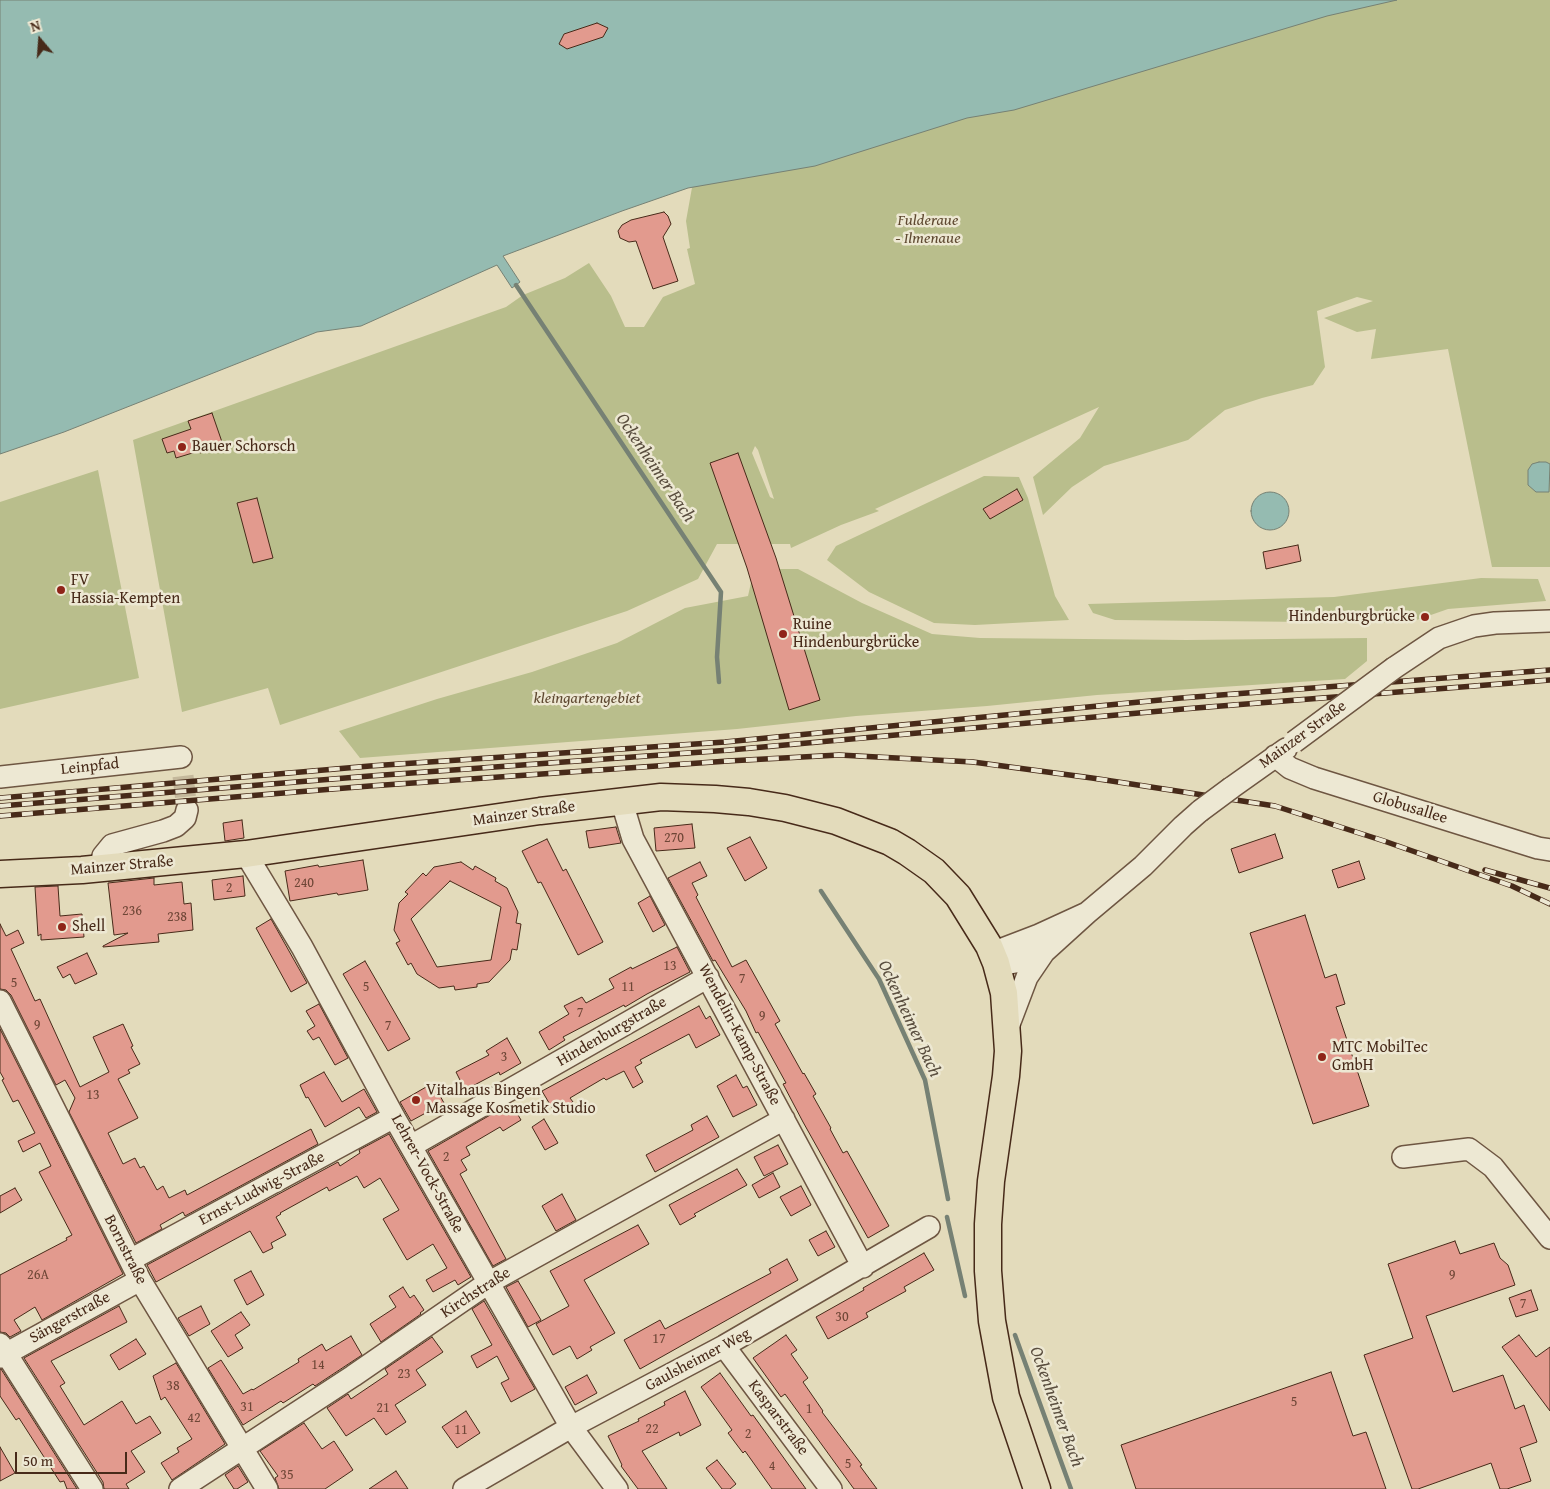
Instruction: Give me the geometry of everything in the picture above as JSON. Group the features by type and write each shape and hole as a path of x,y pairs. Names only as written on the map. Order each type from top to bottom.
{"main road":[{"name":"Mainzer Straße","path":"0,874 101,868 246,854 624,800 661,797 749,802 813,814 836,821 890,842 921,860 946,882 970,914 992,953"},
{"path":"992,953 1004,994 1007,1029 1006,1076 991,1181 988,1224 988,1271 992,1321 1006,1397 1037,1489"}],"street":[{"name":"Mainzer Straße","path":"1087,913 992,953 997,959 1010,963 1026,960 1044,952 1143,866 1182,826 1200,811 1429,643 1451,633 1474,626 1495,623 1550,621"},
{"name":"Globusallee","path":"1275,756 1290,768 1314,778 1538,848 1550,850"},
{"name":"Leinpfad","path":"0,776 181,757"},
{"name":"Wendelin-Kamp-Straße","path":"624,800 624,809 633,839 863,1266"},
{"path":"101,868 103,856 112,846 163,832 176,826 185,818 187,810"},
{"name":"Lehrer-Vock-Straße","path":"246,854 302,947 394,1117 571,1427 617,1489"},
{"path":"1007,1029 1027,977 1044,952"},
{"name":"Hindenburgstraße","path":"411,1146 708,977"},
{"name":"Bornstraße","path":"0,1001 140,1280 267,1489"},
{"name":"Ernst-Ludwig-Straße","path":"130,1260 394,1117"},
{"name":"Kirchstraße","path":"180,1489 353,1376 488,1283 784,1119"},
{"path":"1403,1157 1469,1149 1494,1167 1550,1238"},
{"name":"Gaulsheimer Weg","path":"464,1489 571,1427 724,1346 929,1227"},
{"name":"Sängerstraße","path":"2,1352 140,1280"},
{"name":"Kasparstraße","path":"724,1346 831,1489"},
{"path":"2,1352 92,1489"}],"green space":[{"name":"Fulderaue - Ilmenaue","path":"644,0 1550,0 1550,567 1492,567 1448,349 1371,359 1376,329 1357,332 1324,318 1373,301 1357,297 1317,311 1325,367 1313,385 1225,410 1188,440 1104,466 1072,487 1043,515 1033,477 1080,438 1099,407 875,509 879,511 841,525 791,548 790,544 717,544 698,579 627,611 280,725 268,688 182,712 133,440 506,307 523,295 565,278 589,263 611,296 625,327 644,327 663,297 695,284 687,249 690,248 686,221 693,182","holes":["755,446 774,499 770,497 752,453"]},
{"name":"FV Hassia-Kempten","path":"98,470 139,678 0,709 0,502"},
{"path":"984,476 1019,477 1028,498 1055,596 1069,620 975,625 934,623 869,592 827,560 836,546"},
{"name":"kleingartengebiet","path":"754,569 798,569 862,603 932,634 980,638 1187,640 1367,638 1367,661 1345,679 1097,695 856,716 737,729 360,758 339,731 437,699 532,672 617,643 685,608 748,596"},
{"path":"1481,578 1538,579 1546,601 1448,609 1408,623 1115,620 1093,613 1088,604 1334,597"}],"water":[{"path":"0,0 1397,0 1327,16 1014,110 967,118 815,166 688,188 503,256 520,282 512,288 497,265 361,326 317,332 64,432 0,454"},
{"path":"1539,462 1550,464 1549,492 1536,492 1528,485 1528,470 1532,464"},
{"path":"1270,492 1284,497 1289,511 1284,525 1270,530 1256,525 1251,511 1256,497"}],"building":[{"path":"597,23 608,28 603,37 567,49 559,44 564,34"},
{"path":"664,212 671,224 663,237 678,281 653,289 636,241 629,242 620,238 618,231 622,225 631,220"},
{"path":"212,413 222,442 214,445 215,448 176,458 174,451 167,453 162,439 191,429 188,421"},
{"name":"Ruine Hindenburgbrücke","path":"738,453 776,558 820,700 789,710 747,568 710,463"},
{"path":"1017,489 1023,500 990,519 983,509"},
{"path":"257,498 273,558 253,563 237,503"},
{"path":"1298,545 1301,561 1266,569 1263,552"},
{"path":"242,820 244,838 225,841 223,823"},
{"path":"692,824 695,848 656,851 654,828"},
{"path":"616,827 621,843 589,848 586,831"},
{"path":"1275,834 1283,858 1239,873 1231,849"},
{"path":"750,837 767,868 745,881 727,848"},
{"path":"547,839 563,871 566,869 603,942 578,955 541,882 538,883 522,851"},
{"path":"363,860 368,890 290,901 285,871"},
{"path":"1359,861 1365,879 1338,888 1332,870"},
{"path":"461,862 473,870 475,866 496,878 495,881 507,888 518,912 516,923 521,924 517,950 512,949 510,960 489,982 477,984 477,987 455,990 454,986 439,988 417,974 411,963 408,965 396,943 400,941 394,930 399,903 408,894 405,892 423,873 426,876 434,867","holes":["450,881 501,907 491,960 437,967 411,919"]},
{"path":"700,862 707,876 692,883 698,895 696,897 732,967 746,960 780,1021 775,1024 816,1094 813,1096 830,1129 843,1153 847,1151 889,1226 868,1238 803,1122 783,1084 786,1083 758,1032 756,1033 746,1011 715,960 713,961 668,878"},
{"path":"243,876 245,896 214,900 212,880"},
{"path":"154,878 154,885 182,882 184,904 191,903 193,930 158,934 159,942 103,947 128,933 114,935 108,883"},
{"path":"58,886 60,916 82,914 84,937 41,940 41,934 38,936 35,887"},
{"path":"650,896 665,925 653,932 638,903"},
{"name":"MTC MobilTec GmbH","path":"1305,915 1325,978 1336,974 1345,1004 1336,1007 1369,1106 1313,1124 1250,933"},
{"path":"271,919 307,983 291,992 256,928"},
{"path":"0,924 6,936 18,930 24,943 11,949 35,1001 40,999 80,1087 109,1072 93,1037 123,1024 133,1046 131,1047 140,1064 128,1070 130,1073 118,1079 138,1118 108,1133 123,1164 135,1158 140,1168 144,1166 157,1190 163,1186 169,1198 185,1190 187,1195 311,1129 318,1144 185,1216 183,1212 160,1225 162,1229 136,1243 69,1112 75,1098 65,1080 56,1085 11,995 6,990 0,989"},
{"path":"677,947 690,972 625,1007 624,1005 563,1037 565,1040 549,1050 539,1032 569,1014 564,1006 582,997 586,1003 614,988 609,979"},
{"path":"87,953 97,974 75,984 70,974 63,978 57,967"},
{"path":"365,961 410,1039 388,1051 343,974"},
{"path":"319,1004 348,1058 335,1065 319,1037 313,1040 307,1031 315,1026 306,1011"},
{"path":"699,1006 706,1019 710,1016 720,1035 696,1048 689,1034 640,1060 642,1063 635,1067 643,1082 633,1088 624,1071 606,1080 604,1078 570,1098 573,1102 555,1113 542,1091"},
{"path":"0,1029 123,1274 42,1320 35,1307 14,1320 21,1331 10,1337 6,1333 0,1332 0,1275 67,1240 66,1238 72,1235 39,1172 51,1166 40,1143 23,1152 18,1141 35,1133 18,1100 13,1102 2,1080 4,1079 0,1072"},
{"path":"507,1038 521,1063 500,1075 499,1072 465,1090 456,1072 489,1055 486,1051"},
{"path":"324,1072 342,1102 364,1089 377,1112 366,1118 359,1107 325,1127 300,1085"},
{"path":"736,1075 743,1088 747,1086 757,1105 733,1117 717,1086"},
{"path":"433,1083 444,1103 411,1121 400,1102"},
{"path":"511,1103 521,1120 503,1131 500,1127 466,1147 470,1155 461,1160 467,1170 460,1174 506,1259 493,1266 428,1151"},
{"path":"707,1116 719,1137 655,1172 646,1155 693,1130 691,1125"},
{"path":"544,1119 558,1143 545,1150 532,1127"},
{"path":"389,1134 471,1277 458,1285 455,1280 433,1292 426,1280 447,1268 433,1244 407,1260 383,1219 399,1210 380,1178 364,1188 357,1176 329,1191 327,1187 280,1213 276,1217 286,1235 271,1243 273,1248 263,1253 250,1231 156,1282 147,1265 338,1162 340,1166 360,1153 359,1150"},
{"path":"778,1145 788,1164 764,1176 754,1157"},
{"path":"737,1169 747,1185 694,1214 696,1216 680,1225 669,1205"},
{"path":"773,1173 780,1187 759,1198 752,1185"},
{"path":"801,1186 811,1205 791,1216 780,1197"},
{"path":"15,1188 22,1200 0,1213 0,1196"},
{"path":"562,1194 576,1220 556,1231 542,1206"},
{"path":"638,1225 649,1244 584,1280 615,1333 590,1347 592,1350 577,1359 570,1346 553,1355 536,1324 569,1306 550,1271"},
{"path":"826,1231 835,1247 818,1256 809,1240"},
{"path":"1455,1241 1460,1254 1494,1243 1500,1258 1508,1265 1515,1285 1426,1316 1453,1392 1503,1375 1515,1409 1524,1405 1537,1442 1520,1448 1531,1481 1507,1489 1500,1489 1491,1463 1418,1489 1412,1489 1364,1355 1413,1338 1388,1264"},
{"path":"924,1253 934,1270 904,1287 906,1291 866,1313 868,1317 828,1339 816,1317"},
{"path":"787,1259 798,1280 640,1369 624,1340 660,1320 665,1329 771,1273 769,1269"},
{"path":"251,1271 264,1295 247,1305 234,1280"},
{"path":"518,1281 541,1320 528,1327 506,1287"},
{"path":"403,1287 410,1298 414,1295 424,1310 381,1342 370,1324 396,1307 389,1296"},
{"path":"1531,1290 1538,1310 1516,1317 1509,1298"},
{"path":"484,1301 535,1389 511,1402 501,1383 509,1379 497,1356 477,1368 471,1356 492,1345 472,1309"},
{"path":"119,1306 127,1322 51,1361 65,1383 60,1386 84,1425 122,1401 136,1424 150,1416 161,1433 131,1451 145,1472 126,1484 129,1489 104,1489 103,1482 24,1358"},
{"path":"201,1306 210,1324 189,1336 178,1318"},
{"path":"241,1312 250,1325 235,1335 243,1348 228,1357 211,1331"},
{"path":"786,1335 797,1350 791,1354 808,1378 803,1382 877,1489 854,1489 785,1394 781,1397 753,1358"},
{"path":"1519,1335 1536,1357 1550,1347 1550,1411 1502,1347"},
{"path":"351,1336 362,1355 315,1386 313,1384 283,1403 281,1401 243,1425 208,1368 221,1360 243,1394 299,1362 298,1359 322,1344 326,1351"},
{"path":"432,1337 443,1352 416,1370 426,1385 395,1405 406,1422 386,1435 374,1418 346,1436 327,1408 348,1394 351,1399 388,1374 385,1369"},
{"path":"136,1339 146,1354 119,1370 110,1355"},
{"path":"176,1363 225,1444 172,1480 161,1463 179,1452 177,1448 192,1439 165,1397 161,1400 153,1376"},
{"path":"0,1369 77,1489 67,1489 64,1481 60,1482 19,1418 16,1420 0,1396"},
{"path":"1331,1372 1353,1436 1366,1432 1386,1489 1136,1489 1121,1445"},
{"path":"720,1373 806,1489 772,1489 745,1451 743,1453 728,1433 732,1430 701,1387"},
{"path":"587,1375 597,1393 575,1405 565,1387"},
{"path":"685,1391 701,1425 680,1436 679,1432 642,1451 667,1489 638,1489 621,1466 608,1436 639,1421 638,1419 665,1405 664,1402"},
{"path":"466,1411 480,1433 457,1448 442,1427"},
{"path":"304,1423 322,1449 334,1441 353,1470 325,1489 279,1489 275,1478 278,1476 260,1451"},
{"path":"0,1447 15,1473 0,1481"},
{"path":"717,1460 736,1484 730,1489 722,1489 706,1468"},
{"path":"238,1466 248,1482 234,1489 225,1475"},
{"path":"396,1471 408,1489 369,1489"}],"waterway":[{"name":"Ockenheimer Bach","path":"516,285 721,592 717,657 719,682"},
{"name":"Ockenheimer Bach","path":"821,891 879,979 925,1080 948,1199"},
{"name":"Ockenheimer Bach","path":"947,1217 965,1296"},
{"name":"Ockenheimer Bach","path":"1015,1335 1071,1489"}],"tunnel":[{"path":"183,776 187,810"}],"railway":[{"path":"0,798 370,766 725,742 1181,698 1550,670"},
{"path":"0,806 370,776 730,750 1183,709 1550,680"},
{"path":"0,816 370,786 728,761 839,755 973,762 1275,806 1384,841 1512,886 1550,904"},
{"path":"1485,870 1550,888"}],"place":[{"name":"Bauer Schorsch","path":"182,447"},
{"name":"FV Hassia-Kempten","path":"61,590"},
{"name":"Hindenburgbrücke","path":"1425,617"},
{"name":"Ruine Hindenburgbrücke","path":"783,634"},
{"name":"Shell","path":"62,927"},
{"name":"MTC MobilTec GmbH","path":"1322,1057"},
{"name":"Vitalhaus Bingen Massage Kosmetik Studio","path":"416,1100"}]}
